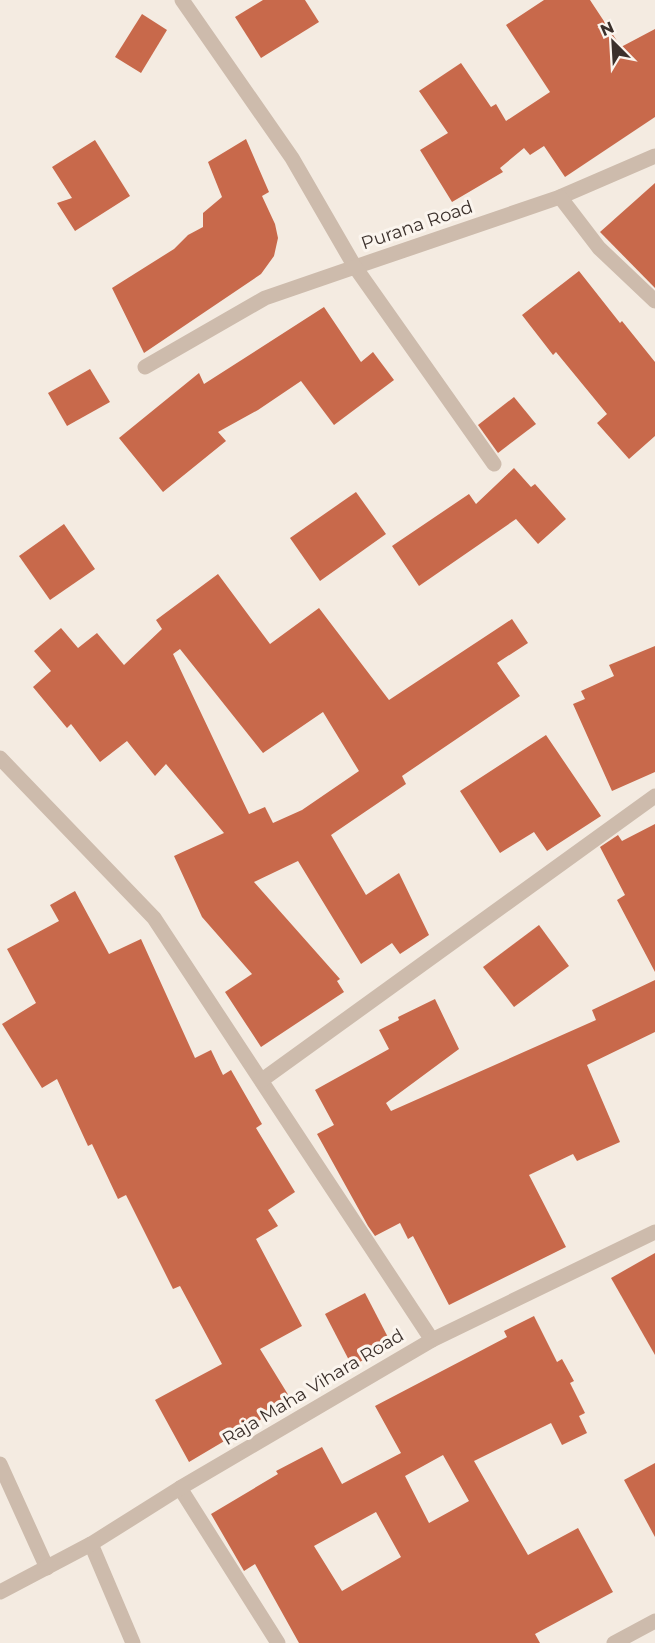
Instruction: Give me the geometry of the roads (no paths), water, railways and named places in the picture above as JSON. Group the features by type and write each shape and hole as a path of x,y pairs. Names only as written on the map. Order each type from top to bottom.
{"street":[{"name":"Purana Road","path":"182,0 292,158 355,267 560,197 655,156"},
{"path":"560,197 599,248 655,301"},
{"path":"145,367 265,298 355,267 494,464"},
{"path":"0,758 154,918 432,1340"},
{"path":"262,1080 655,796"},
{"name":"Raja Maha Vihara Road","path":"0,1592 91,1544 180,1488 432,1340 655,1232"},
{"path":"0,1464 47,1568"},
{"path":"180,1488 278,1643"},
{"path":"91,1544 133,1643"},
{"path":"615,1643 655,1620"}]}
